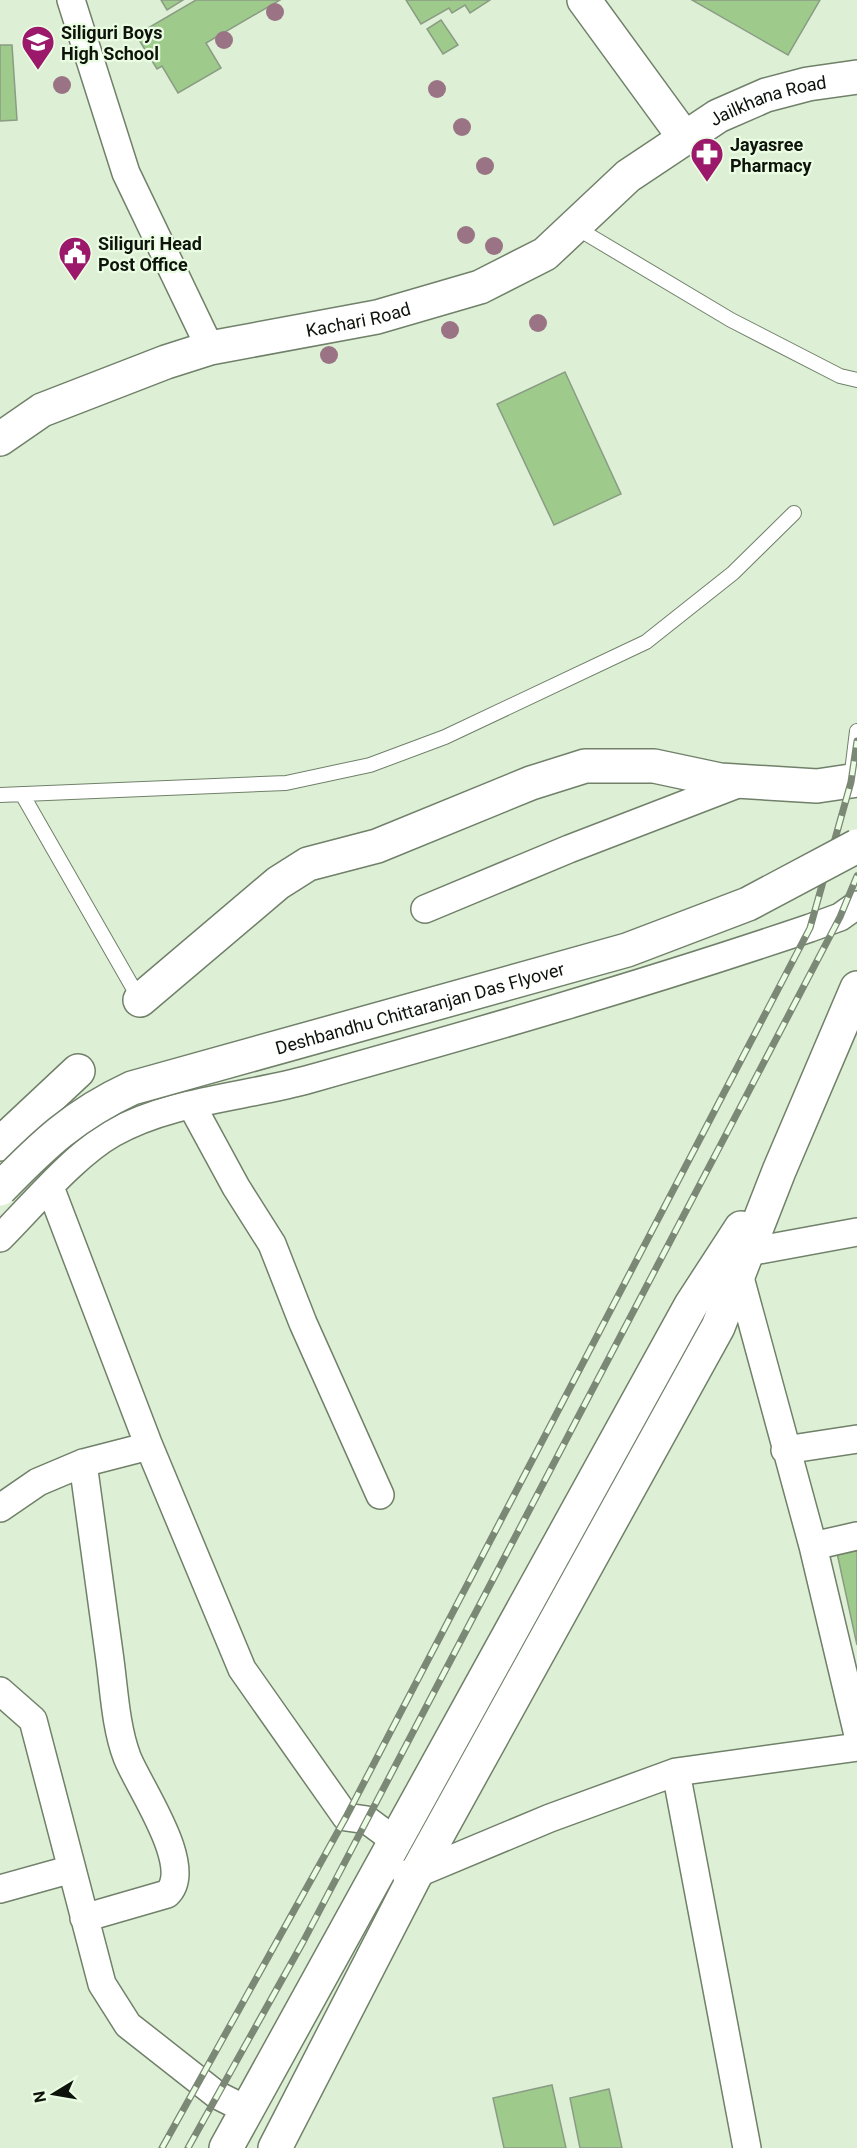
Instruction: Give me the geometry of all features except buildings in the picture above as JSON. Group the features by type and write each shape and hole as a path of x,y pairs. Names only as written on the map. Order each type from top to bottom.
{"street":[{"path":"71,0 126,173 210,348"},
{"path":"584,0 684,137"},
{"name":"Jailkhana Road","path":"684,137 718,116 766,95 808,84 857,77"},
{"name":"Kachari Road","path":"0,439 42,410 110,382 210,348 377,317 480,287 545,254 628,176 684,137"},
{"path":"140,1000 278,883 308,864 377,846 531,783 585,766 624,764 654,766 720,780 743,782 817,786 854,781"},
{"path":"425,909 569,849 743,782"},
{"name":"Deshbandhu Chittaranjan Das Flyover","path":"0,1189 46,1142 74,1119 132,1088 627,950 748,904 857,846"},
{"path":"0,1238 50,1187 112,1133 148,1118 288,1085 533,1016 800,932 840,917 857,905"},
{"path":"275,2148 416,1874 718,1327 779,1171 857,988"},
{"path":"1,1142 78,1071 112,1133"},
{"path":"192,1106 236,1187 272,1244 307,1333 380,1495"},
{"path":"226,2148 691,1305 779,1171"},
{"path":"50,1187 149,1446 242,1670 346,1817 367,1820 394,1840"},
{"path":"743,1263 857,1232"},
{"path":"743,1263 785,1449 813,1546 857,1731"},
{"path":"785,1449 857,1439"},
{"path":"0,1508 38,1482 83,1462 149,1446"},
{"path":"83,1462 116,1707 126,1754 137,1779 159,1816 176,1877 172,1889 166,1894 84,1918"},
{"path":"813,1546 857,1536"},
{"path":"0,1691 33,1720 102,1984 128,2025 217,2095 247,2110"},
{"path":"375,1875 416,1874 550,1818 676,1772 857,1747"},
{"path":"676,1772 747,2148"},
{"path":"0,1888 72,1869"}],"lane":[{"path":"574,226 730,320 840,376 857,380"},
{"path":"0,795 286,783 370,765 445,737 646,642 733,573 794,513"},
{"path":"854,781 857,730"},
{"path":"22,794 140,1000"}],"railway":[{"path":"162,2148 346,1817 810,928 851,782 857,741"},
{"path":"188,2148 303,1942 840,917 857,876"}],"place":[{"name":"Siliguri Boys High School","path":"38,71"},
{"name":"Jayasree Pharmacy","path":"707,183"},
{"name":"Siliguri Head Post Office","path":"75,282"}]}
